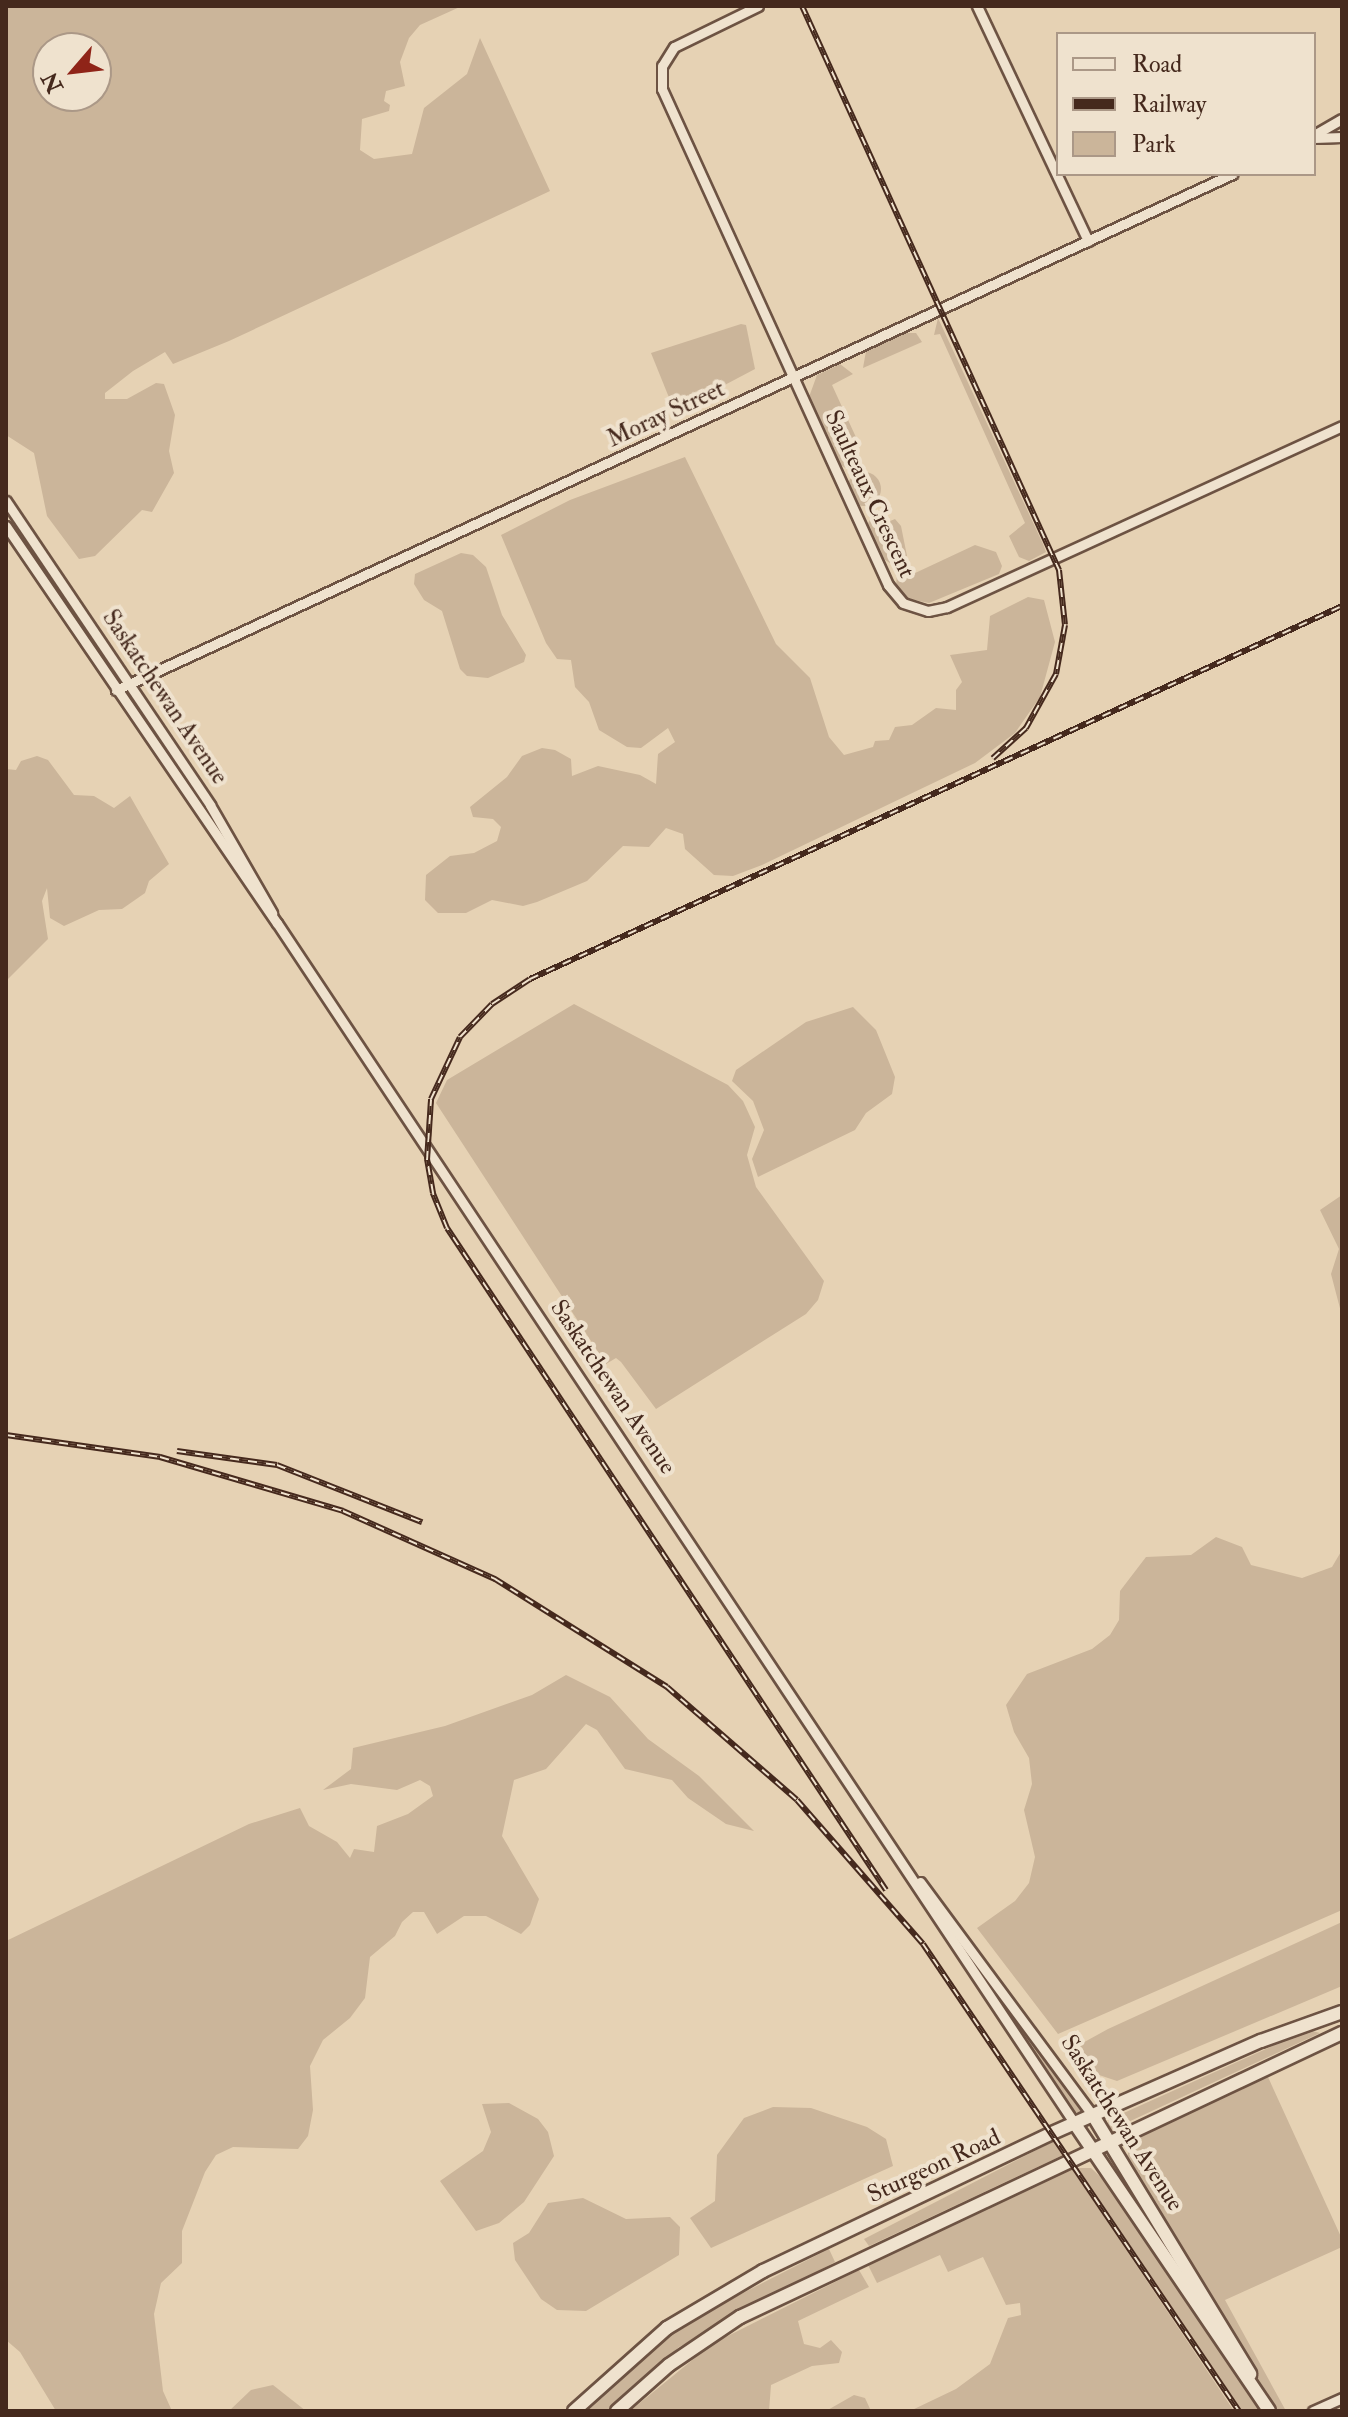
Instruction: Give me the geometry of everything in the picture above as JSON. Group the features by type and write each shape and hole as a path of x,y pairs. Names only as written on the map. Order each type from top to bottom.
{"main road":[{"name":"Sturgeon Road","path":"574,2411 640,2349 716,2297 1075,2124 1261,2041 1342,2012"},
{"path":"617,2411 669,2365 740,2317 1107,2140 1342,2033"},
{"name":"Saskatchewan Avenue","path":"1094,2117 1270,2411"},
{"name":"Saskatchewan Avenue","path":"1075,2124 1270,2411"}],"street":[{"name":"Saulteaux Crescent","path":"758,6 680,43 668,55 661,77 666,99 888,585 903,603 928,611 1342,426"},
{"path":"977,6 1056,173"},
{"path":"1316,135 1340,122"},
{"path":"1316,136 1342,137"},
{"path":"1057,176 1088,241"},
{"name":"Moray Street","path":"116,690 1228,176"},
{"name":"Saskatchewan Avenue","path":"6,501 210,805 277,923"},
{"name":"Saskatchewan Avenue","path":"6,526 277,923 913,1875 1075,2124"},
{"name":"Saskatchewan Avenue","path":"913,1875 1053,2056 1094,2117"},
{"path":"1313,2411 1342,2398"}],"green space":[{"path":"6,6 462,6 420,25 409,38 400,62 405,86 386,91 384,101 390,105 389,111 362,119 360,150 374,159 412,154 424,108 467,74 480,38 550,191 229,341 173,364 165,352 105,393 105,399 127,399 156,383 164,384 175,415 169,451 174,473 152,512 142,510 95,556 79,559 47,516 34,453 6,435"},
{"path":"938,318 1046,552 1029,561 1019,557 1009,536 1025,523 940,334 934,335"},
{"path":"746,325 755,369 683,407 670,400 651,353"},
{"path":"904,333 916,333 922,342 863,368 866,351"},
{"path":"840,364 853,374 832,385 860,446 854,449 859,462 847,469 839,464 809,397 817,375"},
{"path":"685,457 776,644 810,678 829,737 844,755 873,747 875,741 889,740 895,727 912,725 936,708 956,710 956,690 962,682 950,655 987,650 990,616 1028,597 1044,600 1055,642 1040,697 1015,733 975,763 733,876 714,875 685,849 683,834 666,828 649,847 623,846 587,881 537,902 523,906 492,900 466,913 438,913 425,900 426,875 450,856 474,853 497,841 501,827 493,819 473,817 470,807 507,777 522,756 542,748 555,750 571,759 572,776 598,766 640,775 656,784 658,754 675,742 668,728 641,748 627,747 599,730 589,702 575,687 571,660 557,659 546,643 501,535 570,500"},
{"path":"864,472 876,477 881,489 876,501 864,506 852,501 847,489 852,477"},
{"path":"874,513 883,524 895,519 901,526 907,556 890,563 882,558 867,525"},
{"path":"975,545 996,552 1002,566 999,574 929,603 909,599 896,588 897,573 905,569 913,574"},
{"path":"461,553 473,555 486,567 502,615 526,655 524,662 488,678 467,676 460,669 442,611 424,600 414,584 415,574"},
{"path":"37,756 48,760 74,795 94,796 114,808 130,796 169,864 149,881 145,893 122,909 99,910 64,926 50,918 47,888 42,901 48,939 6,981 6,769 16,770 21,761"},
{"path":"574,1004 728,1085 743,1101 755,1127 747,1155 756,1187 824,1281 818,1300 806,1314 656,1409 621,1362 616,1358 606,1364 436,1103 447,1080"},
{"path":"853,1007 876,1030 895,1077 892,1094 866,1113 855,1130 758,1177 752,1159 764,1130 753,1101 732,1081 736,1070 806,1022"},
{"path":"1342,1195 1342,1316 1331,1274 1339,1249 1320,1210"},
{"path":"1216,1537 1242,1547 1251,1565 1302,1578 1332,1567 1342,1550 1342,1910 1058,2034 977,1928 1015,1901 1029,1883 1035,1857 1024,1810 1032,1784 1029,1758 1014,1732 1006,1705 1027,1674 1092,1649 1110,1635 1119,1620 1120,1591 1146,1557 1191,1555"},
{"path":"566,1675 610,1697 648,1739 699,1776 754,1831 726,1824 688,1798 672,1780 625,1769 597,1730 586,1724 546,1769 514,1780 502,1836 539,1899 530,1925 521,1934 486,1916 464,1916 437,1934 424,1912 413,1912 402,1922 395,1936 370,1957 365,1998 350,2018 323,2040 310,2066 313,2110 308,2136 298,2149 233,2147 216,2155 205,2172 182,2231 182,2263 161,2283 154,2314 163,2391 172,2411 56,2411 20,2352 6,2340 6,1941 249,1824 300,1808 309,1826 337,1842 350,1858 354,1849 374,1852 377,1826 408,1814 433,1796 430,1786 420,1780 397,1790 351,1784 323,1790 351,1769 353,1748 445,1726 532,1695"},
{"path":"1342,1922 1342,1986 1117,2081 1087,2071 1076,2054 1079,2045 1108,2029"},
{"path":"996,1989 1083,2105 1085,2112 1075,2112 1006,2012"},
{"path":"1308,2030 1320,2033 1111,2130 1108,2123 1117,2116"},
{"path":"1268,2077 1342,2239 1342,2247 1225,2300 1286,2411 1276,2411 1260,2386 1126,2159 1134,2137"},
{"path":"509,2103 538,2119 548,2132 554,2156 524,2202 499,2223 476,2231 440,2181 483,2151 491,2132 482,2104"},
{"path":"773,2107 811,2108 867,2127 886,2139 893,2166 711,2248 690,2218 715,2201 717,2155 744,2118"},
{"path":"1054,2141 1063,2155 869,2246 864,2239"},
{"path":"1078,2168 1091,2168 1109,2185 1260,2411 1242,2411"},
{"path":"1072,2169 1234,2411 910,2411 956,2389 990,2364 1008,2318 1021,2315 1020,2303 1006,2305 983,2257 948,2272 940,2255 877,2283 867,2263"},
{"path":"583,2198 626,2219 670,2217 680,2227 679,2255 586,2311 557,2310 541,2299 515,2260 513,2243 529,2233 548,2203"},
{"path":"829,2249 835,2262 679,2347 607,2411 583,2411 636,2360 698,2316"},
{"path":"859,2270 869,2287 798,2321 804,2344 820,2348 831,2340 842,2352 839,2363 812,2366 771,2385 769,2411 630,2411 712,2344"},
{"path":"273,2385 306,2411 229,2411 251,2390"},
{"path":"854,2395 865,2398 871,2411 826,2411"}],"railway":[{"path":"802,6 1059,570 1065,625 1056,674 1026,728 993,758"},
{"path":"886,1890 447,1228 433,1193 427,1160 431,1099 460,1037 492,1004 530,979 1342,606"},
{"path":"6,1435 160,1457 343,1511 495,1579 667,1687 797,1800 923,1944 1239,2411"},
{"path":"177,1451 277,1465 422,1522"}]}
